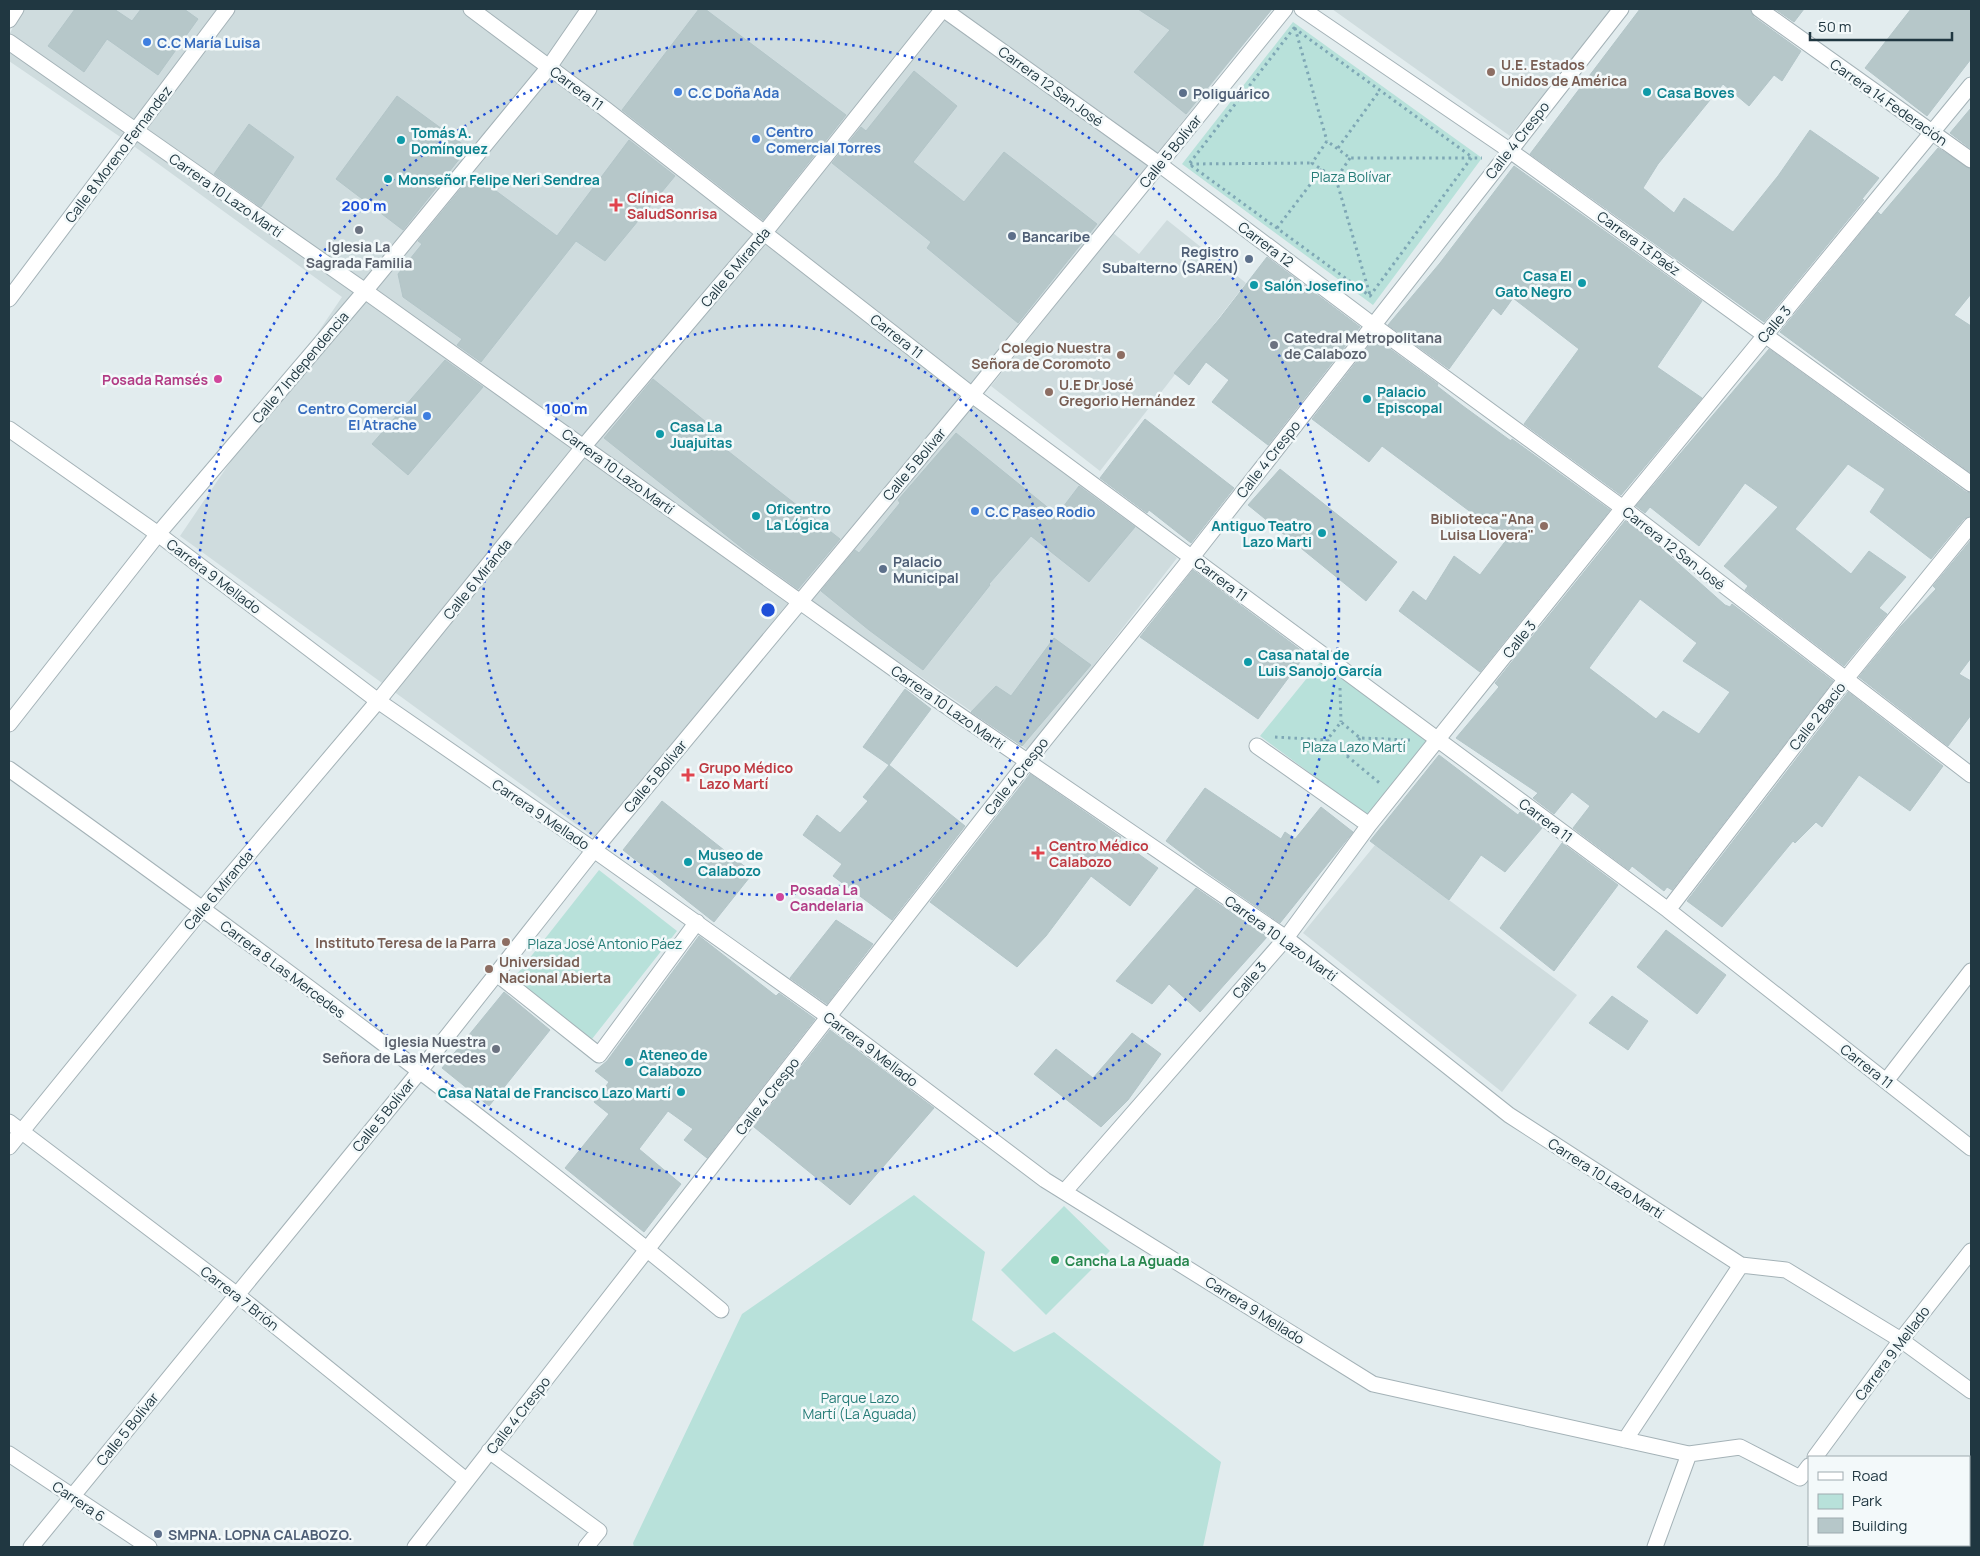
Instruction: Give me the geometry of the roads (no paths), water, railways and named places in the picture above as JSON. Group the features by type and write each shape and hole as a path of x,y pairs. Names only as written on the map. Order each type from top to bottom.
{"street":[{"path":"9,20 16,9"},
{"name":"Calle 8 Moreno Fernandez","path":"9,298 227,9"},
{"name":"Carrera 11","path":"471,9 765,232 972,395 1668,910 1971,1148"},
{"name":"Calle 7 Independencia","path":"9,724 158,534 365,291 549,67 589,9"},
{"name":"Carrera 12 San José","path":"943,9 1159,164"},
{"name":"Calle 6 Miranda","path":"9,1147 203,908 378,701 584,446 765,232 943,9"},
{"name":"Carrera 13 Paéz","path":"1302,9 1509,150 1971,484"},
{"name":"Calle 4 Crespo","path":"415,1547 1027,762 1192,557 1621,9"},
{"name":"Carrera 14 Federación","path":"1759,9 1971,160"},
{"name":"Calle 5 Bolívar","path":"31,1547 419,1072 594,850 972,395 1159,164 1289,15"},
{"name":"Carrera 10 Lazo Martí","path":"9,42 365,291 1027,762 1286,938 1509,1115 1741,1265 1786,1270 1901,1340 1971,1391"},
{"name":"Calle 3","path":"1066,1191 1286,938 1369,825 1623,508 1971,84"},
{"name":"Carrera 12","path":"1159,164 1373,325"},
{"name":"Carrera 12 San José","path":"1373,325 1623,508 1971,775"},
{"name":"Carrera 9 Mellado","path":"9,429 158,534 378,701 697,922 829,1017 1045,1180 1066,1191 1373,1384 1689,1454 1740,1447 1800,1478 1808,1467"},
{"name":"Calle 2 Bacio","path":"1668,910 1845,680 1971,525"},
{"path":"1257,746 1369,825"},
{"name":"Carrera 8 Las Mercedes","path":"9,769 203,908 419,1072 648,1249 721,1310"},
{"path":"497,974 599,1055 697,922"},
{"path":"1886,1081 1971,970"},
{"name":"Carrera 7 Brión","path":"9,1122 236,1294 466,1480"},
{"name":"Carrera 9 Mellado","path":"1816,1456 1901,1340 1971,1251"},
{"path":"1625,1440 1741,1265"},
{"path":"489,1451 599,1531 586,1547"},
{"name":"Carrera 6","path":"9,1454 72,1498 149,1547"},
{"path":"1655,1547 1689,1454"}],"place":[{"name":"C.C María Luisa","path":"147,42"},
{"name":"U.E. Estados Unidos de América","path":"1491,72"},
{"name":"C.C Doña Ada","path":"678,92"},
{"name":"Casa Boves","path":"1647,92"},
{"name":"Poliguárico","path":"1183,93"},
{"name":"Centro Comercial Torres","path":"756,139"},
{"name":"Tomás A. Domínguez","path":"401,140"},
{"name":"Monseñor Felipe Neri Sendrea","path":"388,179"},
{"name":"Clínica SaludSonrisa","path":"616,205"},
{"name":"Iglesia La Sagrada Familia","path":"359,230"},
{"name":"Bancaribe","path":"1012,236"},
{"name":"Registro Subalterno (SAREN)","path":"1249,259"},
{"name":"Casa El Gato Negro","path":"1582,283"},
{"name":"Salón Josefino","path":"1254,285"},
{"name":"Catedral Metropolitana de Calabozo","path":"1274,345"},
{"name":"Colegio Nuestra Señora de Coromoto","path":"1121,355"},
{"name":"Posada Ramsés","path":"218,379"},
{"name":"U.E Dr José Gregorio Hernández","path":"1049,392"},
{"name":"Palacio Episcopal","path":"1367,399"},
{"name":"Centro Comercial El Atrache","path":"427,416"},
{"name":"Casa La Juajuitas","path":"660,434"},
{"name":"C.C Paseo Rodio","path":"975,511"},
{"name":"Oficentro La Lógica","path":"756,516"},
{"name":"Biblioteca \"Ana Luisa Llovera\"","path":"1544,526"},
{"name":"Antiguo Teatro Lazo Marti","path":"1322,533"},
{"name":"Palacio Municipal","path":"883,569"},
{"name":"Casa natal de Luis Sanojo García","path":"1248,662"},
{"name":"Grupo Médico Lazo Martí","path":"688,775"},
{"name":"Centro Médico Calabozo","path":"1038,853"},
{"name":"Museo de Calabozo","path":"688,862"},
{"name":"Posada La Candelaria","path":"780,897"},
{"name":"Instituto Teresa de la Parra","path":"506,942"},
{"name":"Universidad Nacional Abierta","path":"489,969"},
{"name":"Iglesia Nuestra Señora de Las Mercedes","path":"496,1049"},
{"name":"Ateneo de Calabozo","path":"629,1062"},
{"name":"Casa Natal de Francisco Lazo Martí","path":"681,1092"},
{"name":"Cancha La Aguada","path":"1055,1260"},
{"name":"SMPNA. LOPNA CALABOZO.","path":"158,1534"}],"park label":[{"name":"Plaza Bolívar","path":"1351,176"},
{"name":"Plaza Lazo Martí","path":"1354,746"},
{"name":"Plaza José Antonio Páez","path":"605,943"},
{"name":"Parque Lazo Martí (La Aguada)","path":"860,1405"}]}
